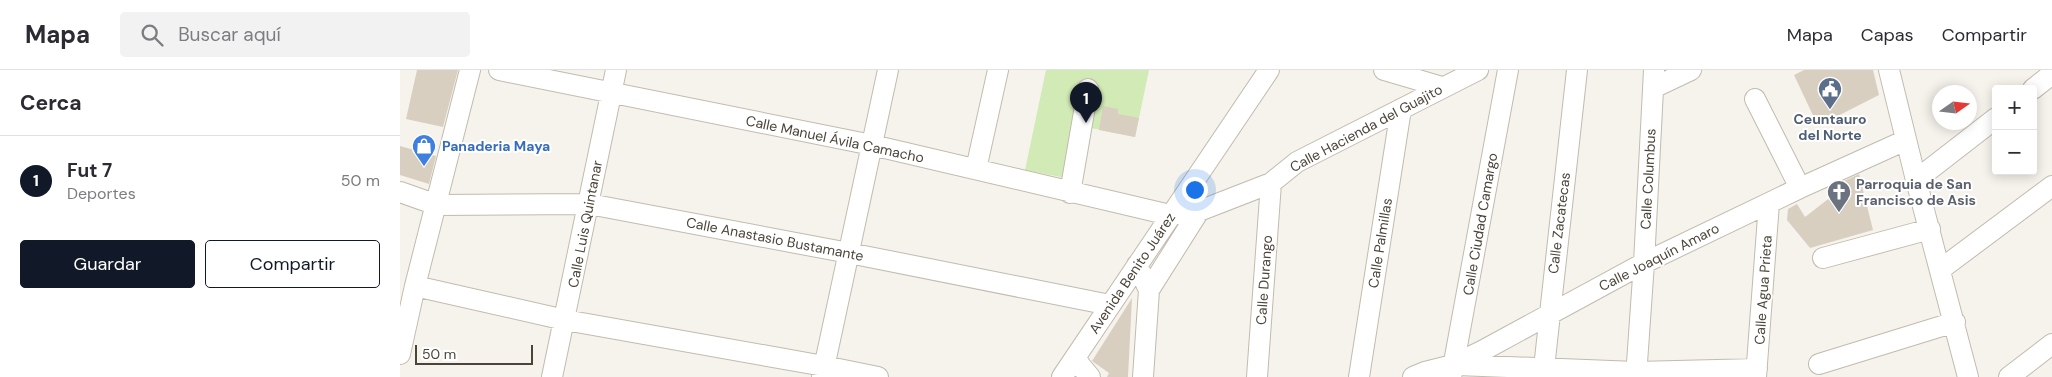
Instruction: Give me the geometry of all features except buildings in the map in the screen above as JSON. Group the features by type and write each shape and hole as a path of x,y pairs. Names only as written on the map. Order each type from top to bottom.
{"street":[{"path":"400,354 403,326 437,205 470,70"},
{"name":"Calle Manuel Ávila Camacho","path":"499,70 872,145 1170,215"},
{"name":"Calle Luis Quintanar","path":"552,377 616,70"},
{"path":"823,371 888,70"},
{"path":"976,169 998,70"},
{"name":"Avenida Benito Juárez","path":"1062,377 1270,70"},
{"path":"1384,70 1442,87"},
{"name":"Calle Hacienda del Guajito","path":"1170,215 1199,211 1271,183 1296,162 1478,70"},
{"name":"Calle Ciudad Camargo","path":"1452,371 1508,70"},
{"name":"Calle Zacatecas","path":"1543,373 1577,70"},
{"path":"1653,79 1691,70"},
{"path":"1893,72 1906,140 1968,377"},
{"path":"2037,86 2052,74"},
{"name":"Calle Columbus","path":"1636,374 1644,263 1653,79"},
{"path":"1070,193 1088,89"},
{"path":"1755,99 1800,188"},
{"name":"Calle Palmillas","path":"1359,377 1401,109"},
{"path":"1916,180 1992,121"},
{"name":"Calle Joaquín Amaro","path":"1413,377 1424,372 1452,371 1549,314 1644,263 1800,188 1906,140"},
{"name":"Calle Durango","path":"1257,377 1271,183"},
{"path":"1941,269 2052,186"},
{"name":"Calle Anastasio Bustamante","path":"400,192 437,205 589,204 1110,305"},
{"name":"Calle Agua Prieta","path":"1757,373 1769,203"},
{"path":"1148,290 1199,211"},
{"path":"1823,258 1930,229"},
{"path":"1137,265 1148,290 1143,377"},
{"path":"415,286 565,320 823,371 878,377"},
{"path":"1819,364 1955,322"},
{"path":"2009,377 2052,344"},
{"path":"1076,356 1080,365 1090,377"},
{"path":"1452,371 1636,374 1757,373"}],"green space":[{"path":"1046,70 1149,70 1135,137 1091,128 1081,181 1025,170"}],"place":[{"name":"Ceuntauro del Norte","path":"1830,110"},
{"name":"Fut 7","path":"1086,123"},
{"name":"Panaderia Maya","path":"424,167"},
{"name":"Parroquia de San Francisco de Asis","path":"1839,213"}]}
